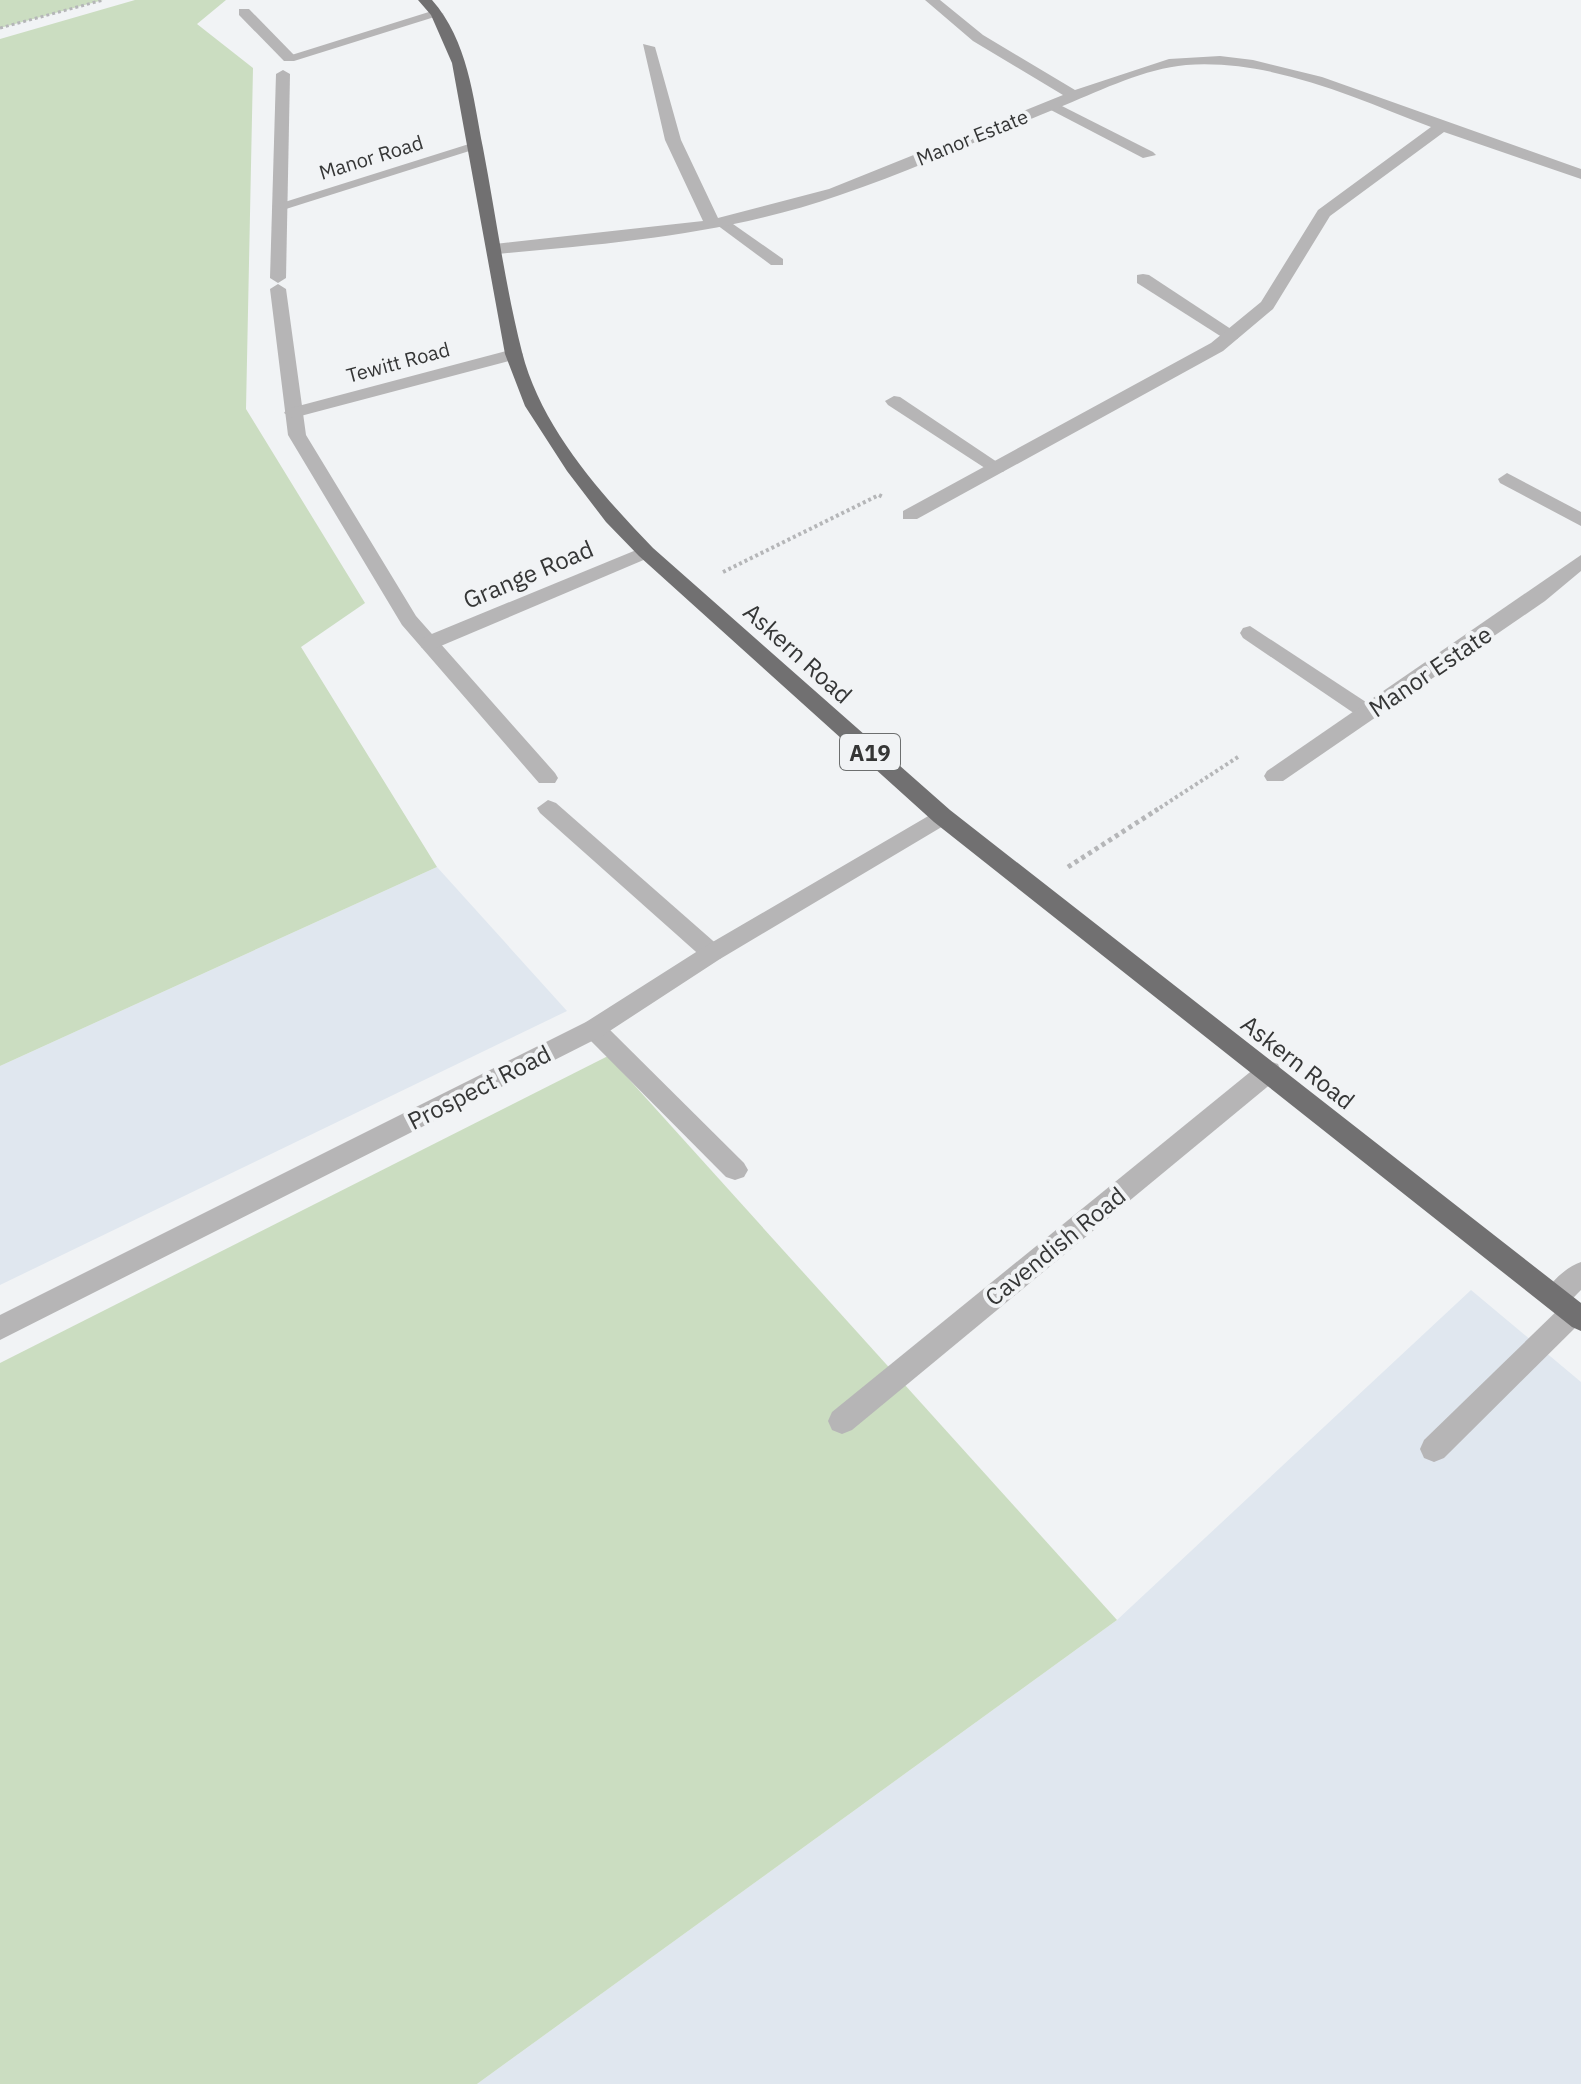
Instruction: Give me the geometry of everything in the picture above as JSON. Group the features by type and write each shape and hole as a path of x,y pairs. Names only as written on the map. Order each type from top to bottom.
{"highway":[{"name":"Askern Road","path":"431,7 459,63 514,354 534,406 573,467 613,518 646,552 942,816 1569,1310"}],"street":[{"path":"932,0 978,38 1074,96"},
{"path":"244,12 289,58 431,7"},
{"path":"648,47 673,140 718,224 777,262"},
{"name":"Manor Estate","path":"495,249 629,237 718,224 832,193 1074,96 1146,70 1184,61 1245,62 1281,67 1581,174"},
{"path":"283,74 278,284 297,435 381,578 429,643 547,778"},
{"path":"1052,105 1148,155"},
{"path":"910,515 1217,347 1267,305 1324,213 1442,126"},
{"name":"Manor Road","path":"280,206 474,147"},
{"path":"1143,279 1231,335"},
{"name":"Tewitt Road","path":"293,413 514,354"},
{"path":"894,401 997,468"},
{"path":"1507,479 1581,520"},
{"name":"Grange Road","path":"429,643 646,552"},
{"name":"Manor Estate","path":"1275,776 1538,597 1581,561"},
{"path":"1250,633 1368,713"},
{"path":"548,808 712,953"},
{"name":"Prospect Road","path":"0,1328 594,1029 712,953 942,816"},
{"path":"594,1029 735,1170"},
{"name":"Cavendish Road","path":"842,1421 1269,1071"},
{"path":"1434,1449 1569,1310 1581,1273"}],"path":[{"path":"0,28 103,0"},
{"path":"688,590 879,495 910,515"},
{"path":"1033,890 1243,753 1275,776"}],"shaded area":[{"path":"437,867 567,1011 0,1285 0,1066"},
{"path":"1471,1290 1581,1382 1581,2084 477,2084 1117,1620"}],"green space":[{"path":"0,0 103,0 0,28"},
{"path":"135,0 226,0 197,24 253,68 246,409 365,603 301,647 437,867 0,1066 0,39"},
{"path":"608,1056 1117,1620 477,2084 0,2084 0,1363"}]}
